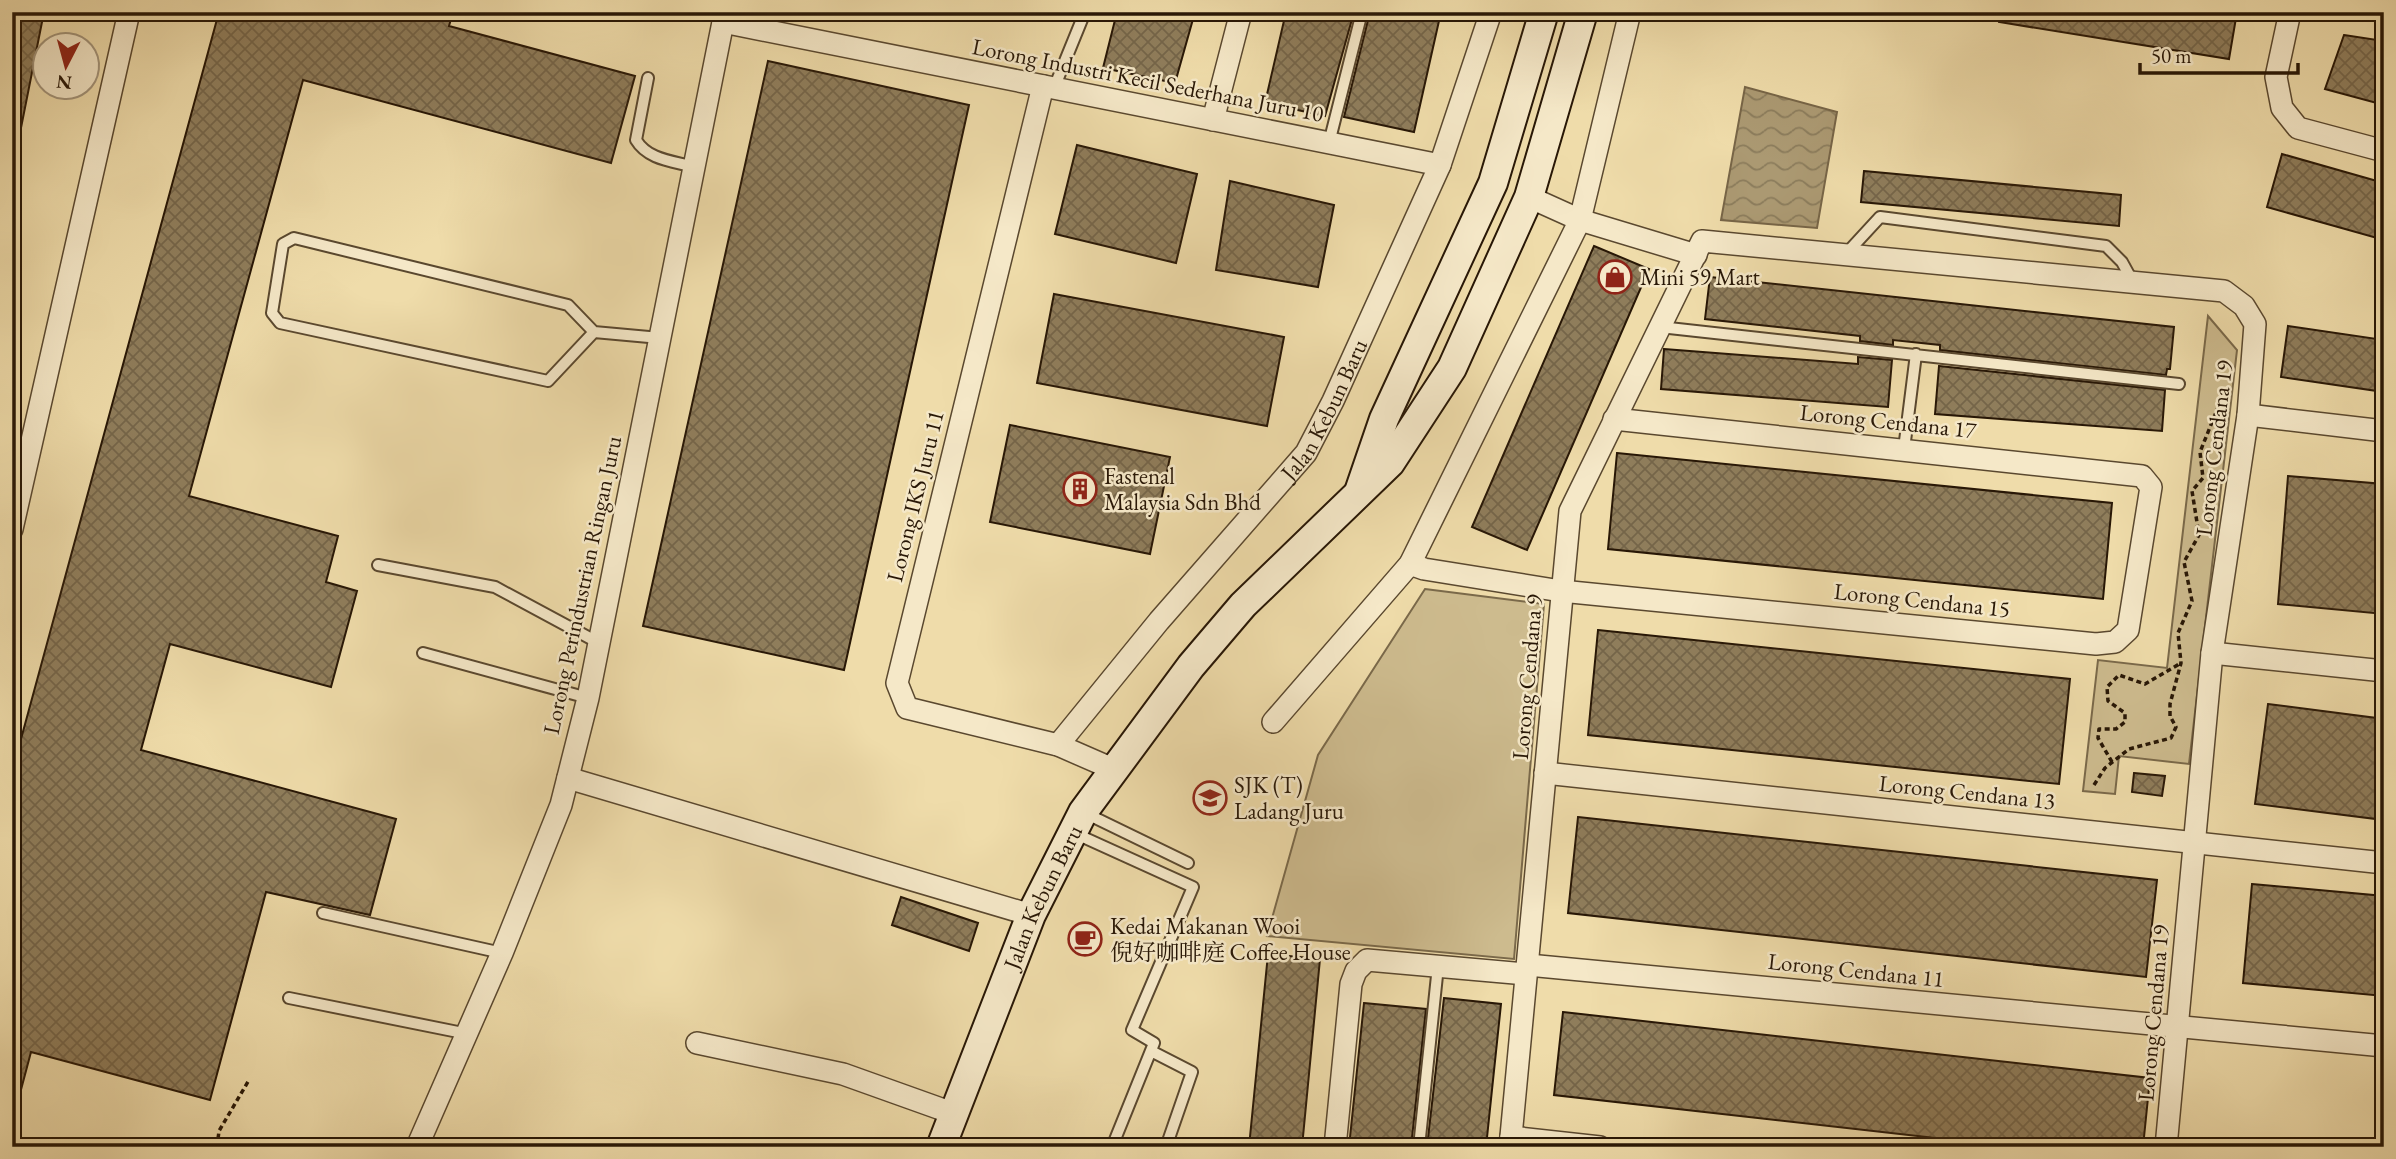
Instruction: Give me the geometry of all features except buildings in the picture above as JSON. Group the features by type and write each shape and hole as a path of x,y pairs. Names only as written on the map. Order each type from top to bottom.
{"street":[{"path":"12,529 129,12"},
{"path":"1213,120 1241,12"},
{"name":"Jalan Kebun Baru","path":"1058,745 1159,621 1306,453 1333,401 1440,165 1491,12"},
{"name":"Jalan Kebun Baru","path":"1360,489 1384,419 1493,183 1544,12"},
{"name":"Jalan Kebun Baru","path":"941,1147 1031,915 1077,821 1191,666 1243,605 1360,489 1390,463 1452,368 1529,197 1583,12"},
{"path":"1273,722 1410,564 1580,220 1630,12"},
{"path":"2290,12 2276,77 2282,108 2298,128 2384,151"},
{"name":"Lorong Industri Kecil Sederhana Juru 10","path":"724,17 1048,87 1440,165"},
{"name":"Lorong Perindustrian Ringan Juru","path":"417,1147 468,1034 561,805 588,698 724,17"},
{"name":"Lorong IKS Juru 11","path":"1048,87 897,683 907,708 1058,745 1113,769"},
{"name":"Lorong Cendana 19","path":"1529,197 1580,220 1699,248 1844,255 2224,291 2244,306 2255,324 2248,415 2212,653 2166,1147"},
{"name":"Lorong Cendana 9","path":"1510,1142 1570,511 1699,248"},
{"path":"2248,415 2384,431"},
{"name":"Lorong Cendana 17","path":"1614,419 2128,472 2142,476 2151,487"},
{"name":"Lorong Cendana 15","path":"1410,564 1424,569 1561,591 2096,644 2115,642 2128,630 2151,487"},
{"path":"2212,653 2384,671"},
{"name":"Lorong Cendana 13","path":"1545,773 2384,863"},
{"path":"568,778 1031,915"},
{"name":"Lorong Cendana 11","path":"1335,1147 1351,984 1356,971 1367,960 1527,970 2384,1046"},
{"path":"697,1043 843,1074 955,1114"},
{"path":"1510,1142 1600,1147"}],"lane":[{"path":"1048,87 1085,12"},
{"path":"1329,143 1362,12"},
{"path":"648,78 636,140 642,150 652,156 694,167"},
{"path":"1844,255 1880,217 2106,246 2122,262 2133,282"},
{"path":"594,332 548,381 280,323 272,313 283,244 294,238 568,305 594,332 660,338"},
{"path":"1660,327 2179,384"},
{"path":"1904,449 1916,354"},
{"path":"378,565 495,587 599,643"},
{"path":"423,653 588,698"},
{"path":"1077,821 1188,863"},
{"path":"1077,821 1192,887 1132,1030 1154,1043 1112,1147"},
{"path":"323,913 502,953"},
{"path":"1419,1147 1438,966"},
{"path":"289,999 468,1034"},
{"path":"1151,1051 1192,1072 1166,1147"}],"path":[{"path":"2094,785 2112,762 2129,749 2171,738 2176,727 2170,716 2170,704 2182,663 2178,633 2192,601 2184,562 2199,535 2192,491 2203,478 2200,452 2223,395"},
{"path":"2112,762 2098,738 2099,729 2116,729 2125,722 2125,713 2108,701 2107,687 2119,675 2145,684 2182,663"},
{"path":"217,1147 219,1131 249,1080"}],"shaded area":[{"path":"2208,316 2237,350 2189,764 2119,756 2115,794 2083,791 2098,660 2167,668"},
{"path":"1425,589 1544,604 1514,959 1267,936 1318,755"}],"water":[{"path":"1745,87 1837,112 1817,228 1721,220"}],"place":[{"name":"Mini 59 Mart","path":"1615,277"},
{"name":"Fastenal Malaysia Sdn Bhd","path":"1080,489"},
{"name":"SJK (T) Ladang Juru","path":"1210,798"},
{"name":"Kedai Makanan Wooi 倪好咖啡庭 Coffee House","path":"1085,939"}]}
